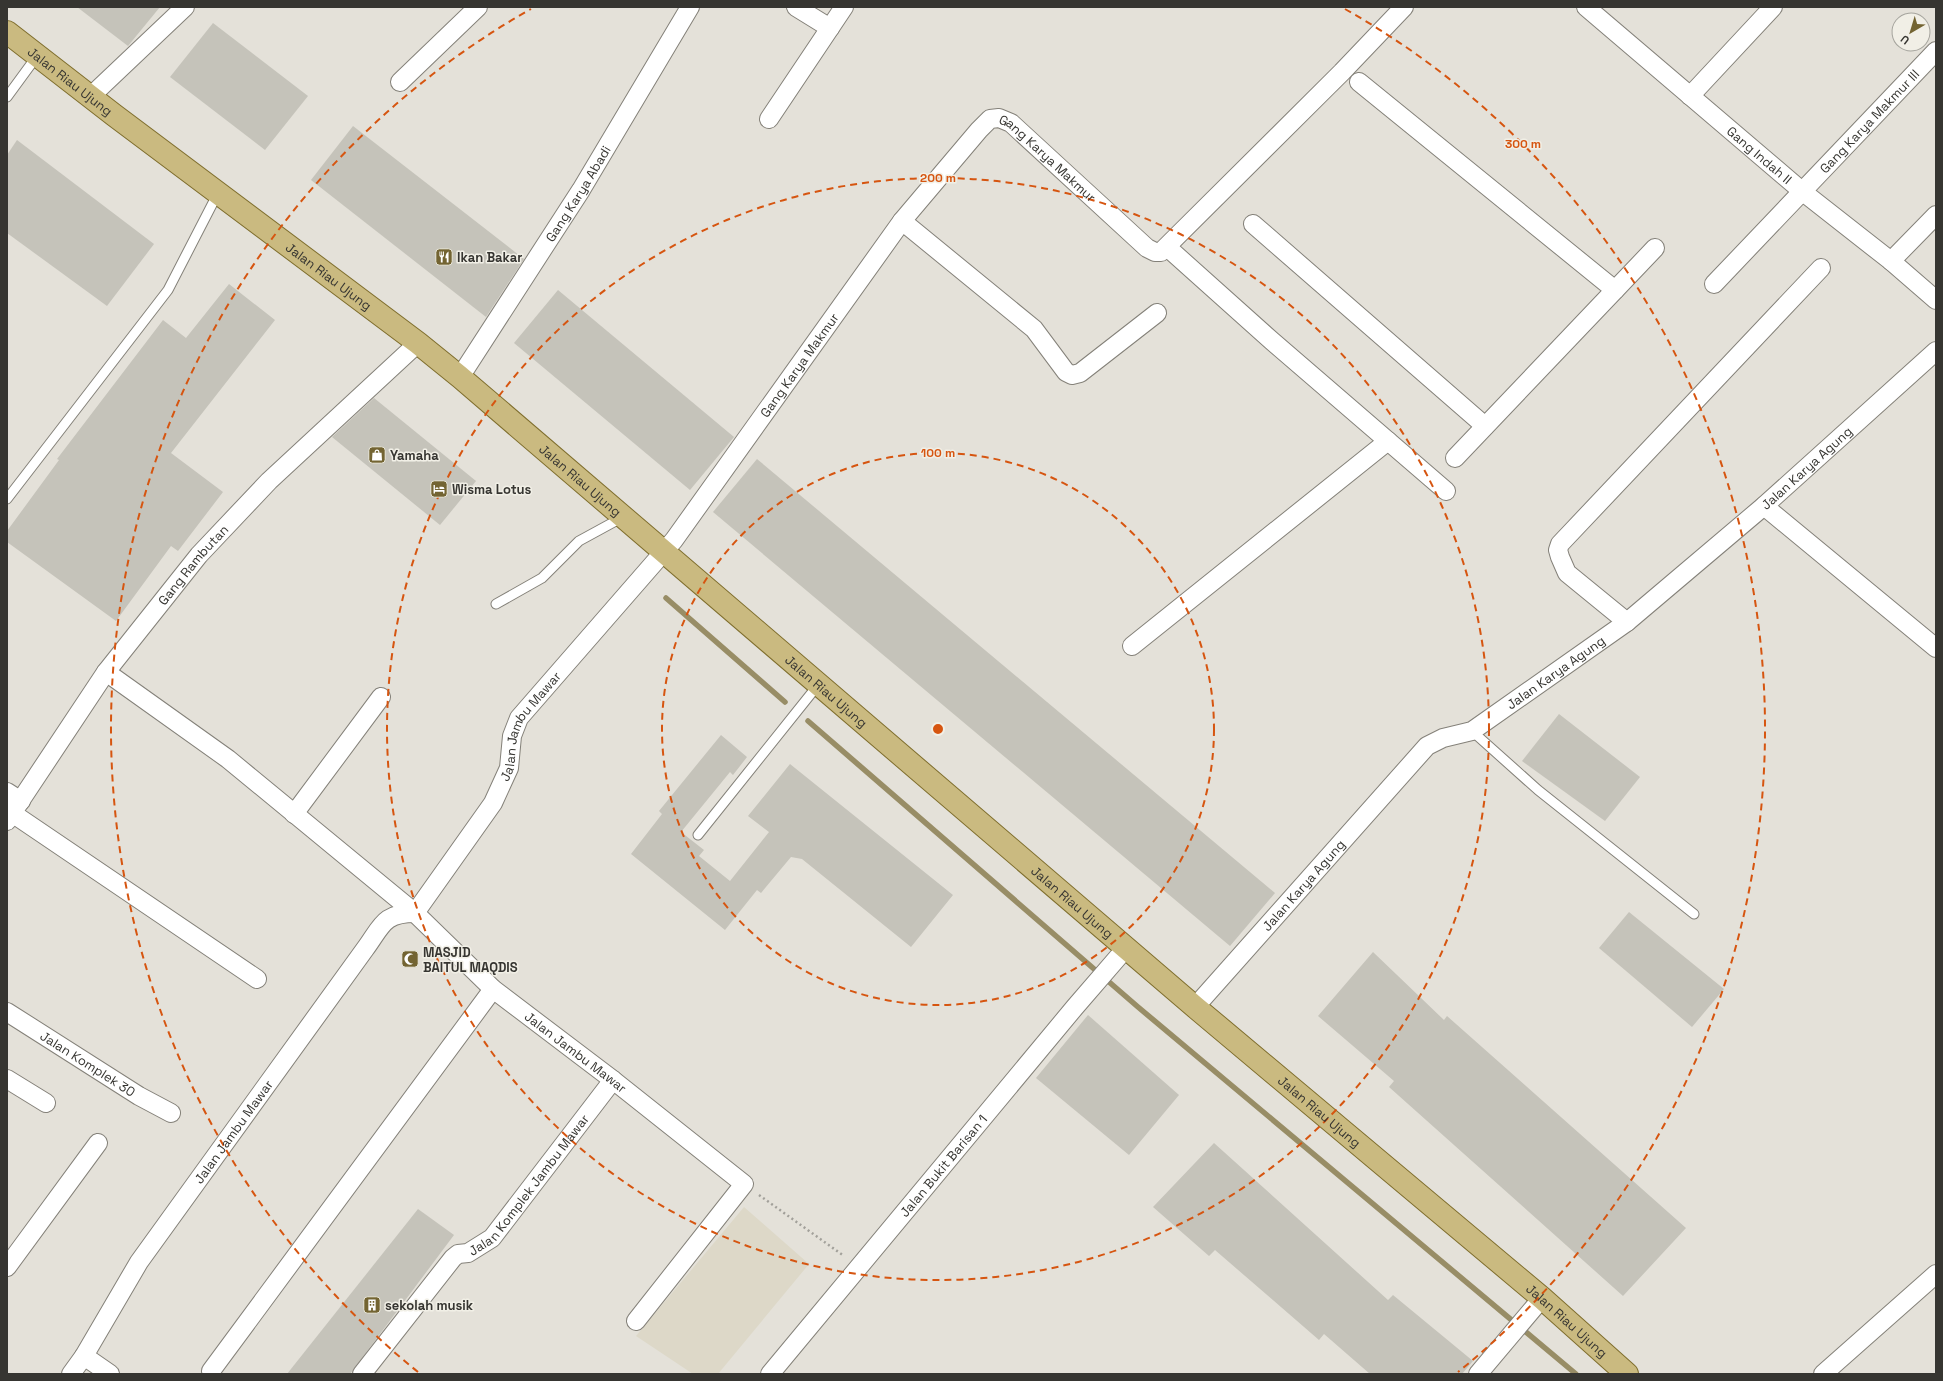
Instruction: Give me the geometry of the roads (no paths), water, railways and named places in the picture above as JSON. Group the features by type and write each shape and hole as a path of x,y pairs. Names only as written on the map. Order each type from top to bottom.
{"main road":[{"name":"Jalan Riau Ujung","path":"7,32 90,97 418,343 460,377 818,684 1122,953 1195,1007 1542,1298 1627,1374"}],"street":[{"path":"90,97 185,7"},
{"path":"400,82 478,7"},
{"name":"Gang Karya Abadi","path":"460,377 581,190 690,7"},
{"path":"796,7 830,28"},
{"path":"769,119 844,7"},
{"path":"1404,7 1350,77 1167,247 1272,341 1446,491"},
{"name":"Gang Indah II","path":"1586,7 1803,192 1891,261 1936,300"},
{"path":"1690,96 1773,7"},
{"name":"Gang Karya Makmur III","path":"1714,284 1936,51"},
{"path":"1350,77 1615,290"},
{"name":"Gang Karya Makmur","path":"663,552 674,540 902,221 990,119 999,118 1011,123 1147,248 1156,252 1161,252 1167,247"},
{"path":"1891,261 1936,215"},
{"path":"902,221 1034,329 1066,372 1072,375 1080,373 1157,313"},
{"path":"1253,224 1485,426"},
{"path":"1455,458 1655,248"},
{"path":"1627,622 1567,573 1558,550 1560,544 1821,268"},
{"name":"Gang Rambutan","path":"12,807 106,672 199,555 269,481 418,343"},
{"name":"Jalan Karya Agung","path":"1195,1007 1427,746 1443,738 1472,731 1627,622 1764,506 1936,351"},
{"path":"1132,646 1388,441"},
{"path":"1764,506 1936,648"},
{"name":"Jalan Jambu Mawar","path":"415,913 493,804 509,768 512,736 519,718 663,552"},
{"path":"106,672 228,759 415,913"},
{"path":"294,814 381,697"},
{"path":"12,807 257,979"},
{"name":"Jalan Jambu Mawar","path":"71,1374 84,1356 138,1262 389,917 400,913 415,913 493,989 744,1184 636,1322"},
{"name":"Jalan Bukit Barisan 1","path":"770,1374 1075,1007 1122,953"},
{"path":"211,1371 493,989"},
{"name":"Jalan Komplek 30","path":"7,1012 139,1096 171,1113"},
{"path":"7,1079 46,1103"},
{"name":"Jalan Komplek Jambu Mawar","path":"362,1374 453,1258 458,1254 468,1253 492,1238 612,1080"},
{"path":"7,1267 98,1143"},
{"path":"1823,1374 1936,1274"},
{"path":"1478,1374 1542,1298"},
{"path":"84,1356 110,1374"}],"lane":[{"path":"7,97 37,56"},
{"path":"7,499 168,290 218,193"},
{"path":"496,604 542,578 579,541 623,517"},
{"path":"698,835 818,684"},
{"path":"1472,731 1538,790 1694,914"}],"waterway":[{"path":"666,598 785,702"},
{"path":"808,721 1138,1007 1576,1374"}],"place":[{"name":"Ikan Bakar","path":"444,257"},
{"name":"Yamaha","path":"377,455"},
{"name":"Wisma Lotus","path":"439,489"},
{"name":"MASJID BAITUL MAQDIS","path":"410,959"},
{"name":"sekolah musik","path":"372,1305"}]}
